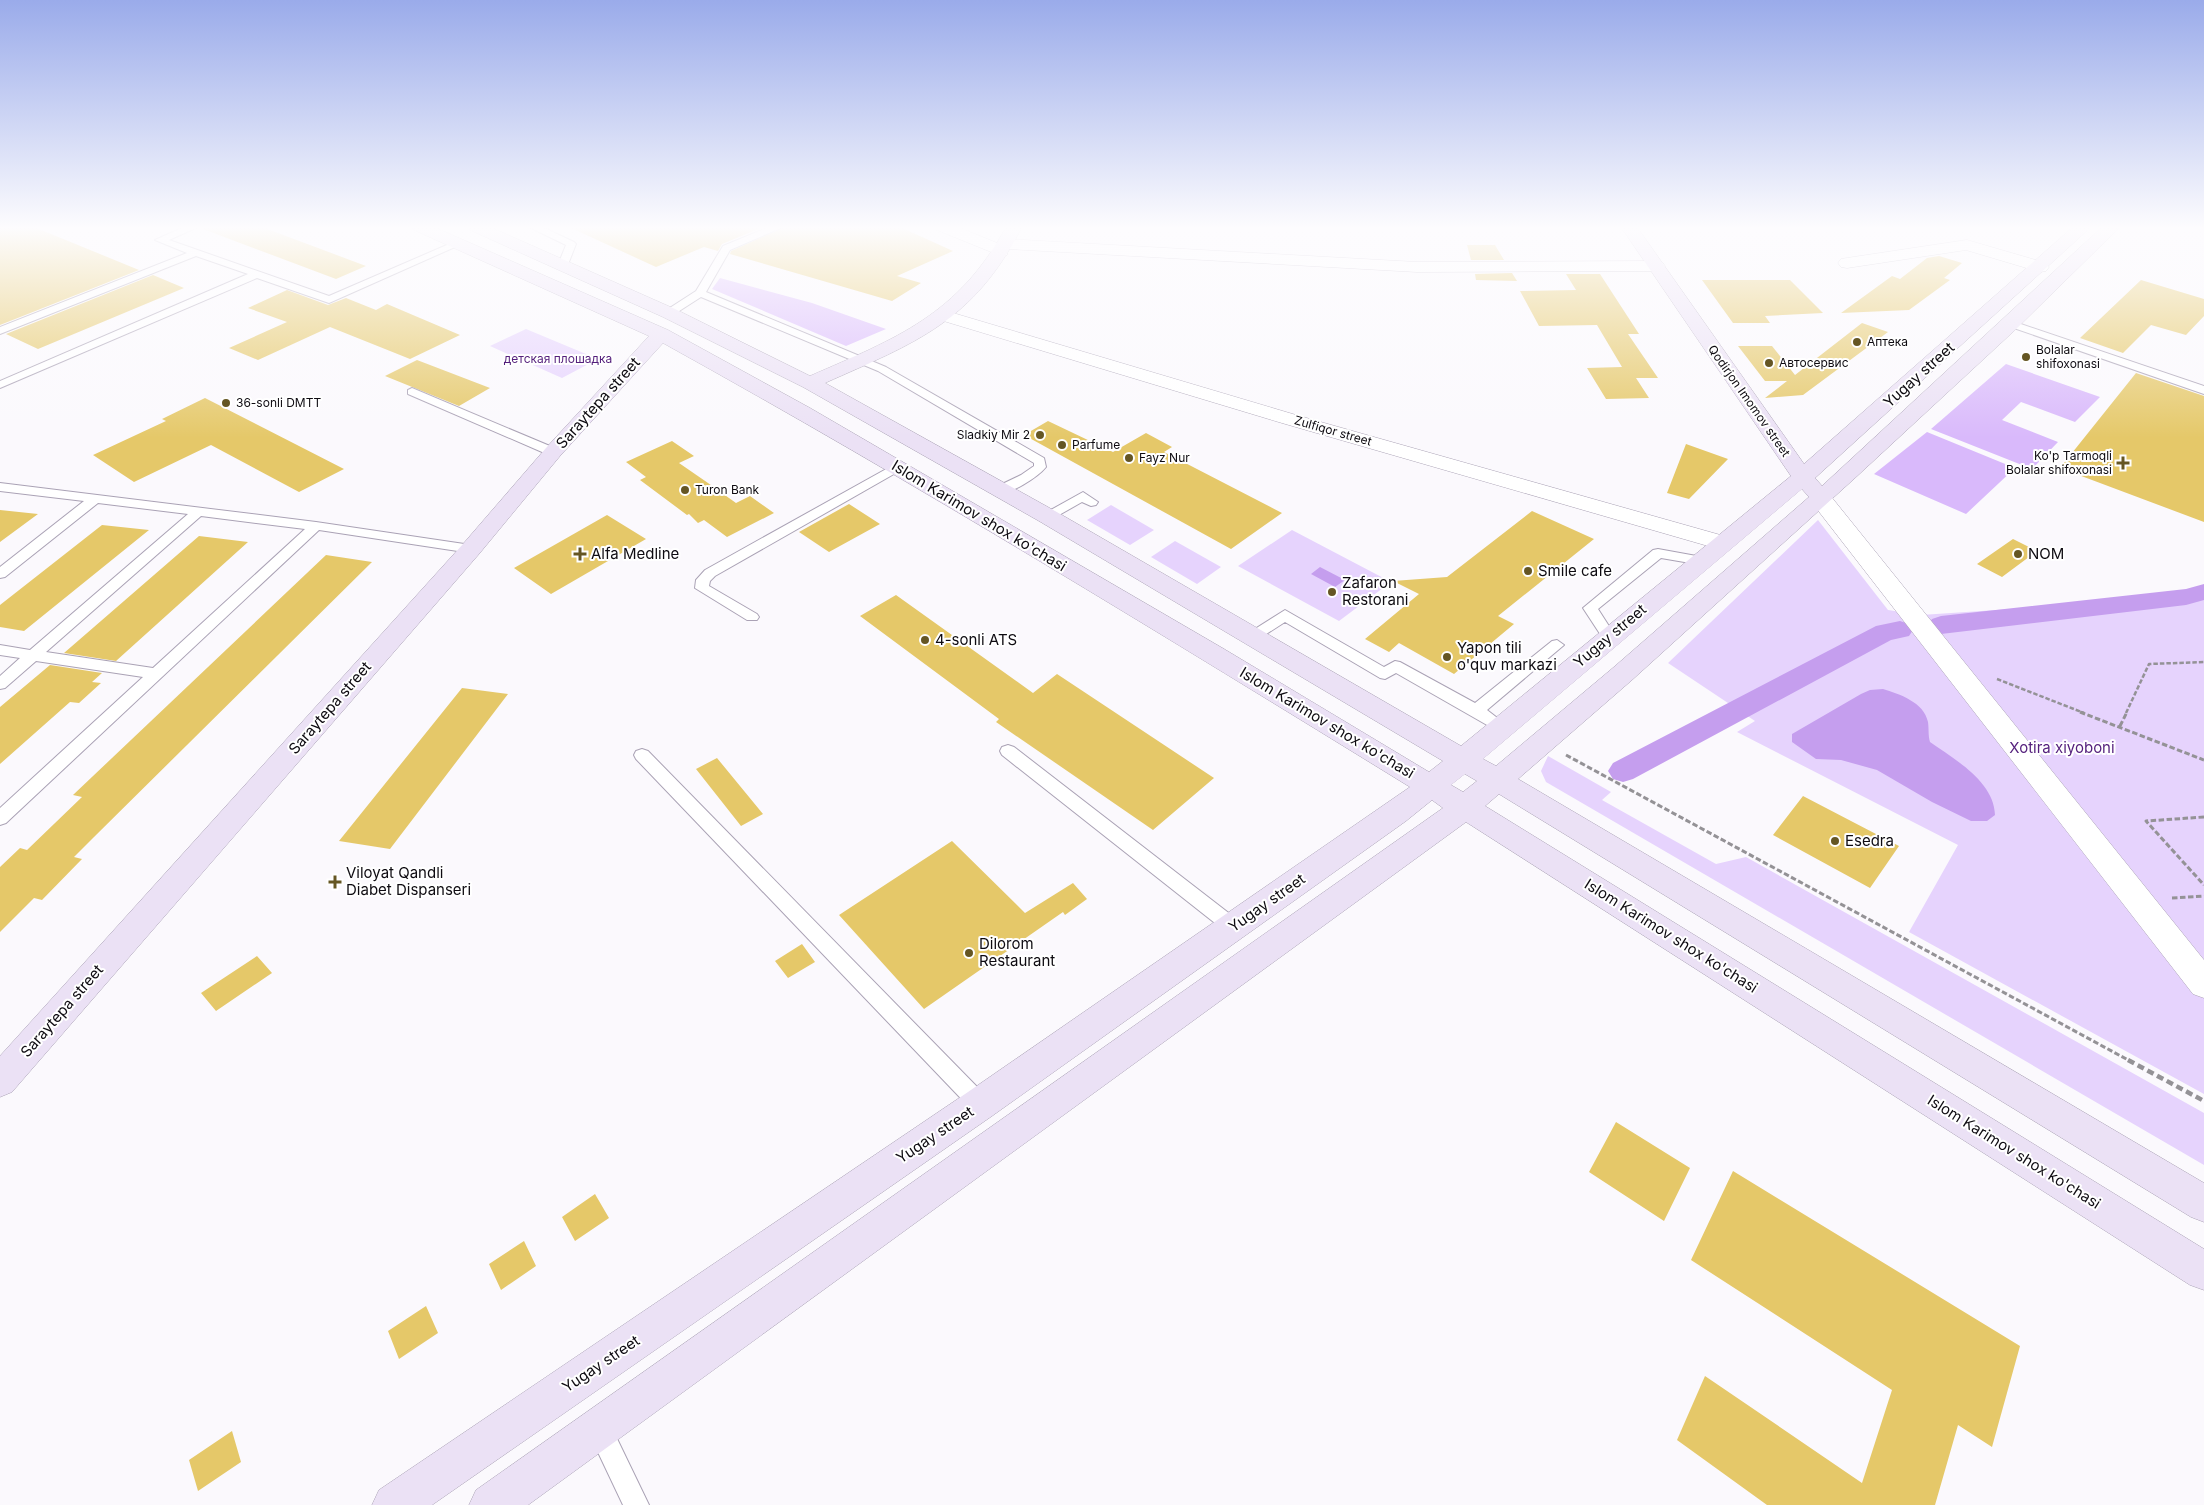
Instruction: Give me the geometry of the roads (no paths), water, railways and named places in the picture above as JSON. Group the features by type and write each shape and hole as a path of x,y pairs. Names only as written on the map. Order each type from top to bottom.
{"main road":[{"name":"Islom Karimov shox ko'chasi","path":"605,297 665,324 810,383 1047,516 1499,781 2204,1204"},
{"name":"Islom Karimov shox ko'chasi","path":"618,297 665,324 803,412 1224,660 1465,807 2204,1271"},
{"path":"810,383 863,360 943,316 962,297"},
{"name":"Qodirjon Imomov street","path":"1678,297 1821,500"},
{"name":"Yugay street","path":"394,1505 980,1104 1396,813 1463,760 1803,477 2006,297"},
{"name":"Yugay street","path":"491,1505 1430,834 1499,781 1821,500 2040,297"},
{"name":"Saraytepa street","path":"0,1082 471,549 665,324"}],"street":[{"name":"Zulfiqor street","path":"943,316 1289,419 1724,543"},
{"path":"1821,500 2204,984"}],"lane":[{"path":"0,331 84,297"},
{"path":"0,385 202,297"},
{"path":"321,297 329,300 335,297"},
{"path":"665,324 695,297"},
{"path":"710,297 863,360 1040,461 1040,467 1026,478 1001,490"},
{"path":"2012,324 2204,390"},
{"path":"412,392 553,452"},
{"path":"752,617 702,588 702,580 710,573 897,467"},
{"path":"1,489 96,498 316,526 471,549"},
{"path":"1047,516 1083,496 1092,502"},
{"path":"0,574 96,498"},
{"path":"0,684 198,512"},
{"path":"0,818 316,526"},
{"path":"1609,637 1590,608 1658,553 1702,561"},
{"path":"1252,637 1285,615 1385,674 1395,666 1476,710 1501,728"},
{"path":"1476,710 1557,646"},
{"path":"0,650 157,674"},
{"path":"1008,751 1232,926"},
{"path":"642,755 980,1104"},
{"path":"599,1429 636,1505"}],"waterway":[{"path":"1941,625 2186,597 2204,592"},
{"path":"1623,771 1885,632 1900,630"}],"place":[{"name":"Аптека","path":"1857,342"},
{"name":"Bolalar shifoxonasi","path":"2026,357"},
{"name":"Автосервис","path":"1769,363"},
{"name":"36-sonli DMTT","path":"226,403"},
{"name":"Sladkiy Mir 2","path":"1040,435"},
{"name":"Parfume","path":"1062,445"},
{"name":"Fayz Nur","path":"1129,458"},
{"name":"Ko'p Tarmoqli Bolalar shifoxonasi","path":"2123,463"},
{"name":"Turon Bank","path":"685,490"},
{"name":"Alfa Medline","path":"580,554"},
{"name":"NOM","path":"2018,554"},
{"name":"Smile cafe","path":"1528,571"},
{"name":"Zafaron Restorani","path":"1332,592"},
{"name":"4-sonli ATS","path":"925,640"},
{"name":"Yapon tili o'quv markazi","path":"1447,657"},
{"name":"Esedra","path":"1835,841"},
{"name":"Viloyat Qandli Diabet Dispanseri","path":"335,882"},
{"name":"Dilorom Restaurant","path":"969,953"}],"park label":[{"name":"детская плошадка","path":"558,359"},
{"name":"Xotira xiyoboni","path":"2062,748"}]}
